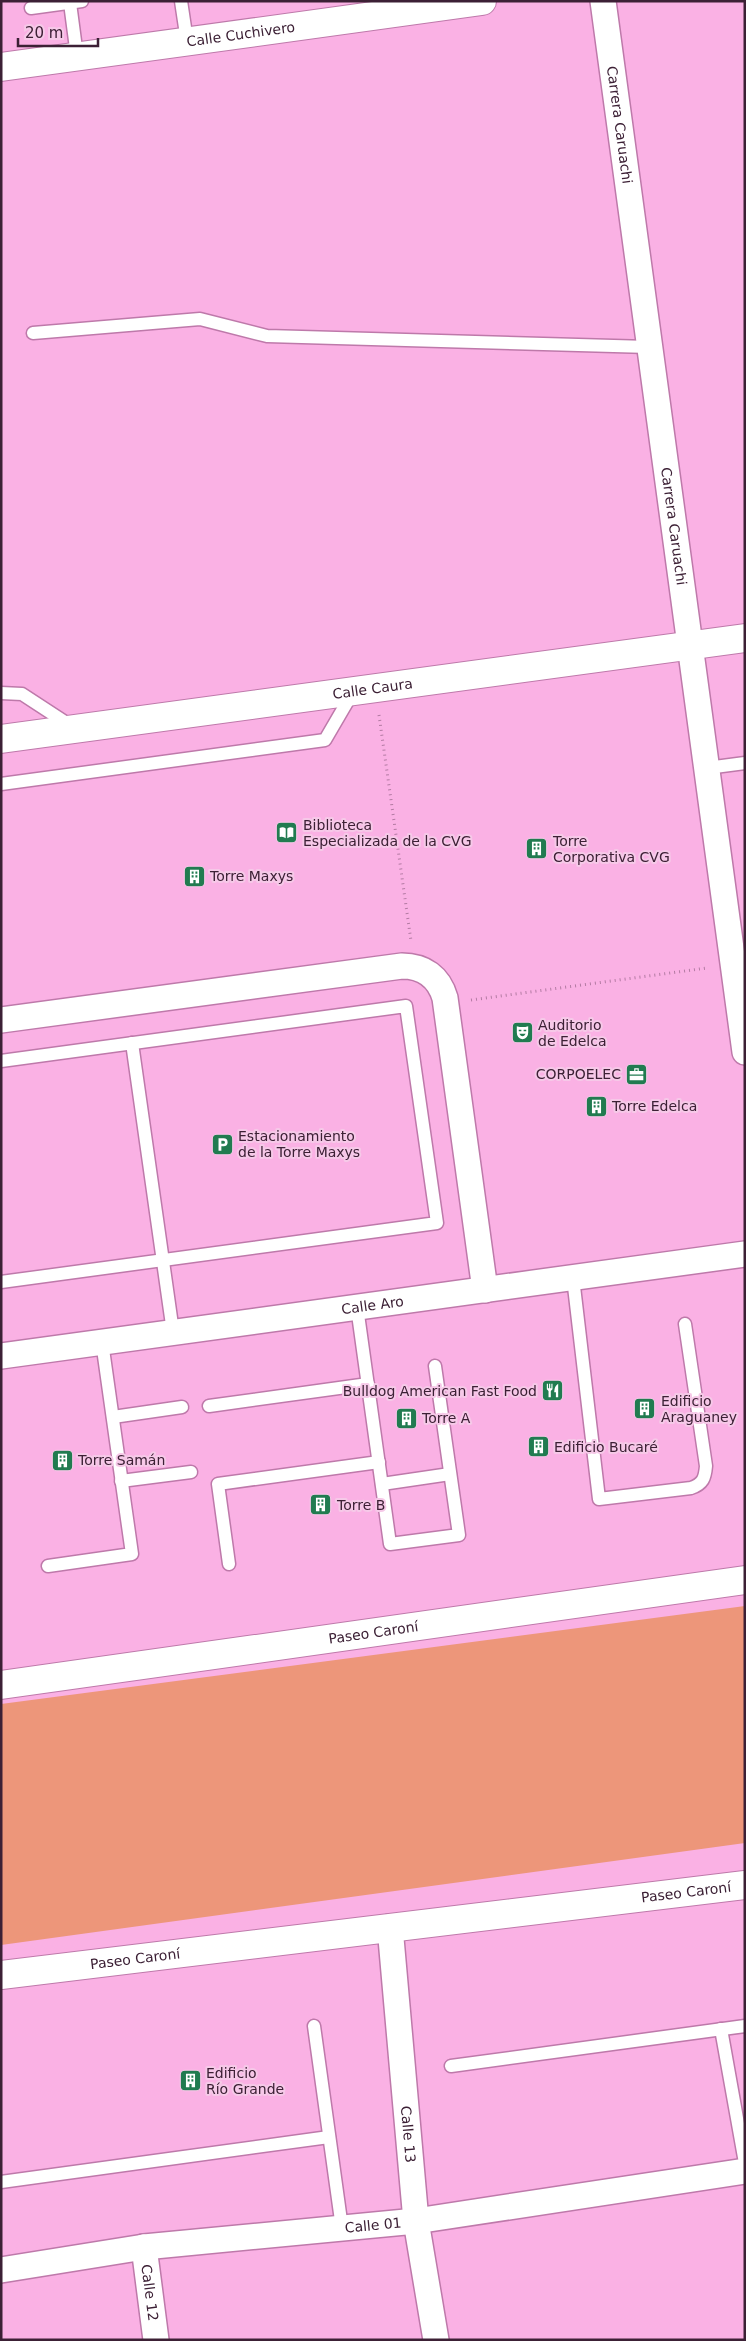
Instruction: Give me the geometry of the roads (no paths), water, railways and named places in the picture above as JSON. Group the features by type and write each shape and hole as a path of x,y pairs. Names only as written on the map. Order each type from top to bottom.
{"street":[{"name":"Calle Cuchivero","path":"1,67 482,1"},
{"name":"Carrera Caruachi","path":"603,1 745,1052"},
{"name":"Calle Caura","path":"1,738 745,638"},
{"path":"1,1020 409,966 424,970 435,978 443,992 486,1290"},
{"name":"Calle Aro","path":"1,1356 745,1254"},
{"name":"Paseo Caroní","path":"1,1685 745,1580"},
{"name":"Paseo Caroní","path":"1,1974 745,1885"},
{"name":"Calle 13","path":"390,1926 416,2220 436,2340"},
{"name":"Calle 01","path":"1,2270 144,2247 416,2220 745,2171"},
{"name":"Calle 12","path":"144,2247 156,2340"}],"lane":[{"path":"181,1 187,41"},
{"path":"31,8 76,2 77,56"},
{"path":"33,333 200,319 267,336 649,347"},
{"path":"1,784 325,740 364,689"},
{"path":"1,694 14,693 28,697 74,728"},
{"path":"706,768 745,763"},
{"path":"1,1061 406,1006 437,1223 1,1282"},
{"path":"132,1043 172,1332"},
{"path":"573,1278 599,1499 691,1488 700,1485 703,1480 706,1466 685,1324"},
{"path":"357,1307 390,1544 459,1535 435,1366"},
{"path":"48,1566 132,1554 102,1342"},
{"path":"209,1406 368,1384"},
{"path":"113,1416 182,1407"},
{"path":"229,1564 218,1484 379,1462"},
{"path":"122,1481 191,1472"},
{"path":"382,1484 450,1474"},
{"path":"314,2026 342,2228"},
{"path":"451,2066 745,2026"},
{"path":"721,2029 745,2163"},
{"path":"1,2182 329,2136"}],"place":[{"name":"Biblioteca Especializada de la CVG","path":"287,833"},
{"name":"Torre Corporativa CVG","path":"537,849"},
{"name":"Torre Maxys","path":"194,876"},
{"name":"Auditorio de Edelca","path":"522,1033"},
{"name":"CORPOELEC","path":"637,1074"},
{"name":"Torre Edelca","path":"596,1106"},
{"name":"Estacionamiento de la Torre Maxys","path":"222,1144"},
{"name":"Bulldog American Fast Food","path":"553,1391"},
{"name":"Edificio Araguaney","path":"645,1409"},
{"name":"Torre A","path":"406,1418"},
{"name":"Edificio Bucaré","path":"538,1447"},
{"name":"Torre Samán","path":"62,1460"},
{"name":"Torre B","path":"321,1505"},
{"name":"Edificio Río Grande","path":"190,2081"}]}
